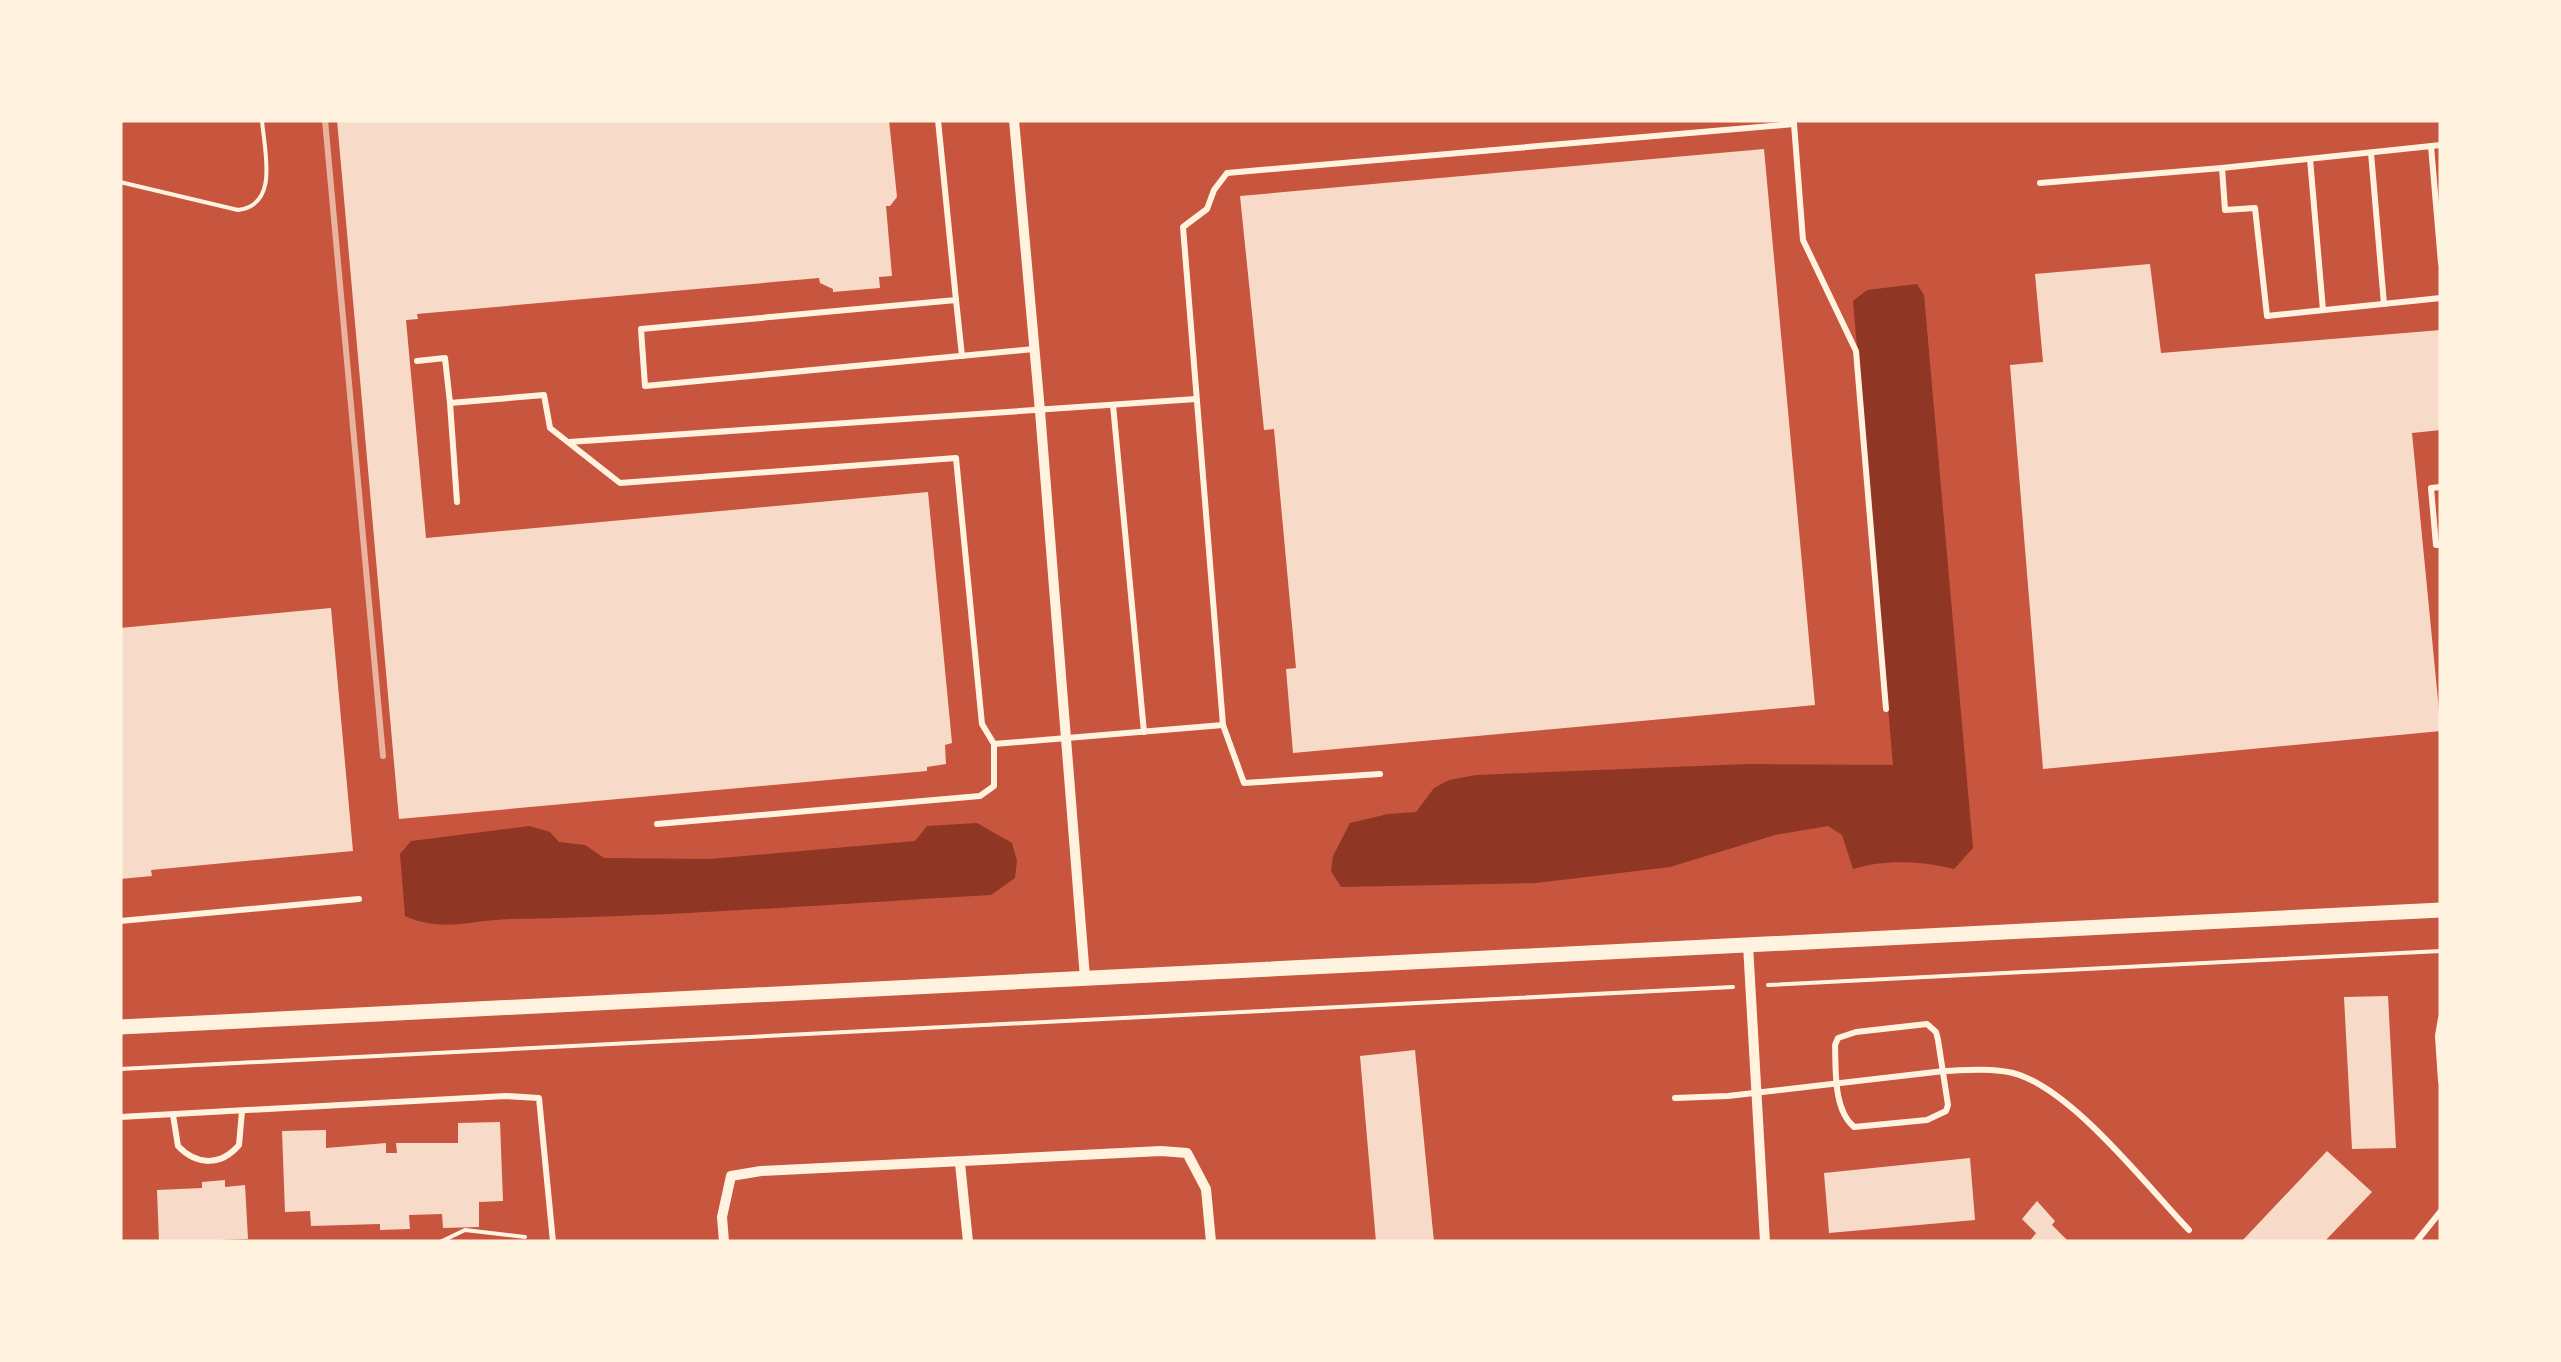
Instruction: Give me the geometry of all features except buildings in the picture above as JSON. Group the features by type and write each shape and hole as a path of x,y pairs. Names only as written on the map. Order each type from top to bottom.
{"street":[{"path":"1014,120 1085,978"},
{"path":"120,1027 2441,910"},
{"path":"1748,944 1765,1242"},
{"path":"724,1242 722,1217 731,1176 761,1171 1161,1151 1188,1154 1206,1189 1211,1242"},
{"path":"960,1163 968,1242"}],"lane":[{"path":"938,120 962,356"},
{"path":"1380,774 1244,782 1223,725 1183,226 1207,209 1226,173 1794,122 1803,240 1856,351 1886,709"},
{"path":"2040,183 2441,145"},
{"path":"2432,146 2441,264"},
{"path":"2371,152 2384,304"},
{"path":"2310,159 2323,310"},
{"path":"2222,168 2225,210 2256,208 2267,316 2441,298"},
{"path":"956,300 641,329 645,386 1034,349"},
{"path":"418,361 445,358 457,502"},
{"path":"450,403 544,395 550,428 620,484 956,458 982,724 994,744 994,786 980,796 657,824"},
{"path":"568,442 1196,399"},
{"path":"1113,406 1144,732"},
{"path":"2441,487 2431,488 2436,545 2441,544"},
{"path":"994,744 1223,725"},
{"path":"120,921 359,898"},
{"path":"2441,1018 2441,1082"},
{"path":"1927,1024 1936,1032 1948,1105 1939,1116 1927,1120 1854,1127 1847,1121 1838,1084 1838,1038 1856,1032 1927,1024"},
{"path":"1675,1098 1944,1072 2012,1073 2044,1086 2073,1107 2189,1230"},
{"path":"120,1117 506,1096 539,1098 553,1242"},
{"path":"173,1114 178,1146 198,1161 210,1162 232,1154 239,1144 242,1110"},
{"path":"2416,1242 2441,1211"}],"path":[{"path":"120,182 238,210 251,208 261,198 267,182 262,120"},
{"path":"1778,985 2441,951"},
{"path":"120,1069 1713,988"},
{"path":"440,1242 465,1230 525,1237"}],"shaded area":[{"path":"1917,284 1924,295 1973,848 1954,869 1904,862 1853,869 1842,835 1828,826 1775,835 1670,867 1536,883 1341,887 1331,871 1333,856 1350,823 1416,812 1434,788 1449,780 1476,775 1748,764 1893,765 1853,301 1867,290"},
{"path":"977,823 1012,843 1017,861 1015,878 991,895 457,924 432,924 405,916 400,854 411,841 529,826 550,832 559,842 585,845 604,858 710,859 915,841 927,826"}],"railway":[{"path":"325,120 383,756"}]}
